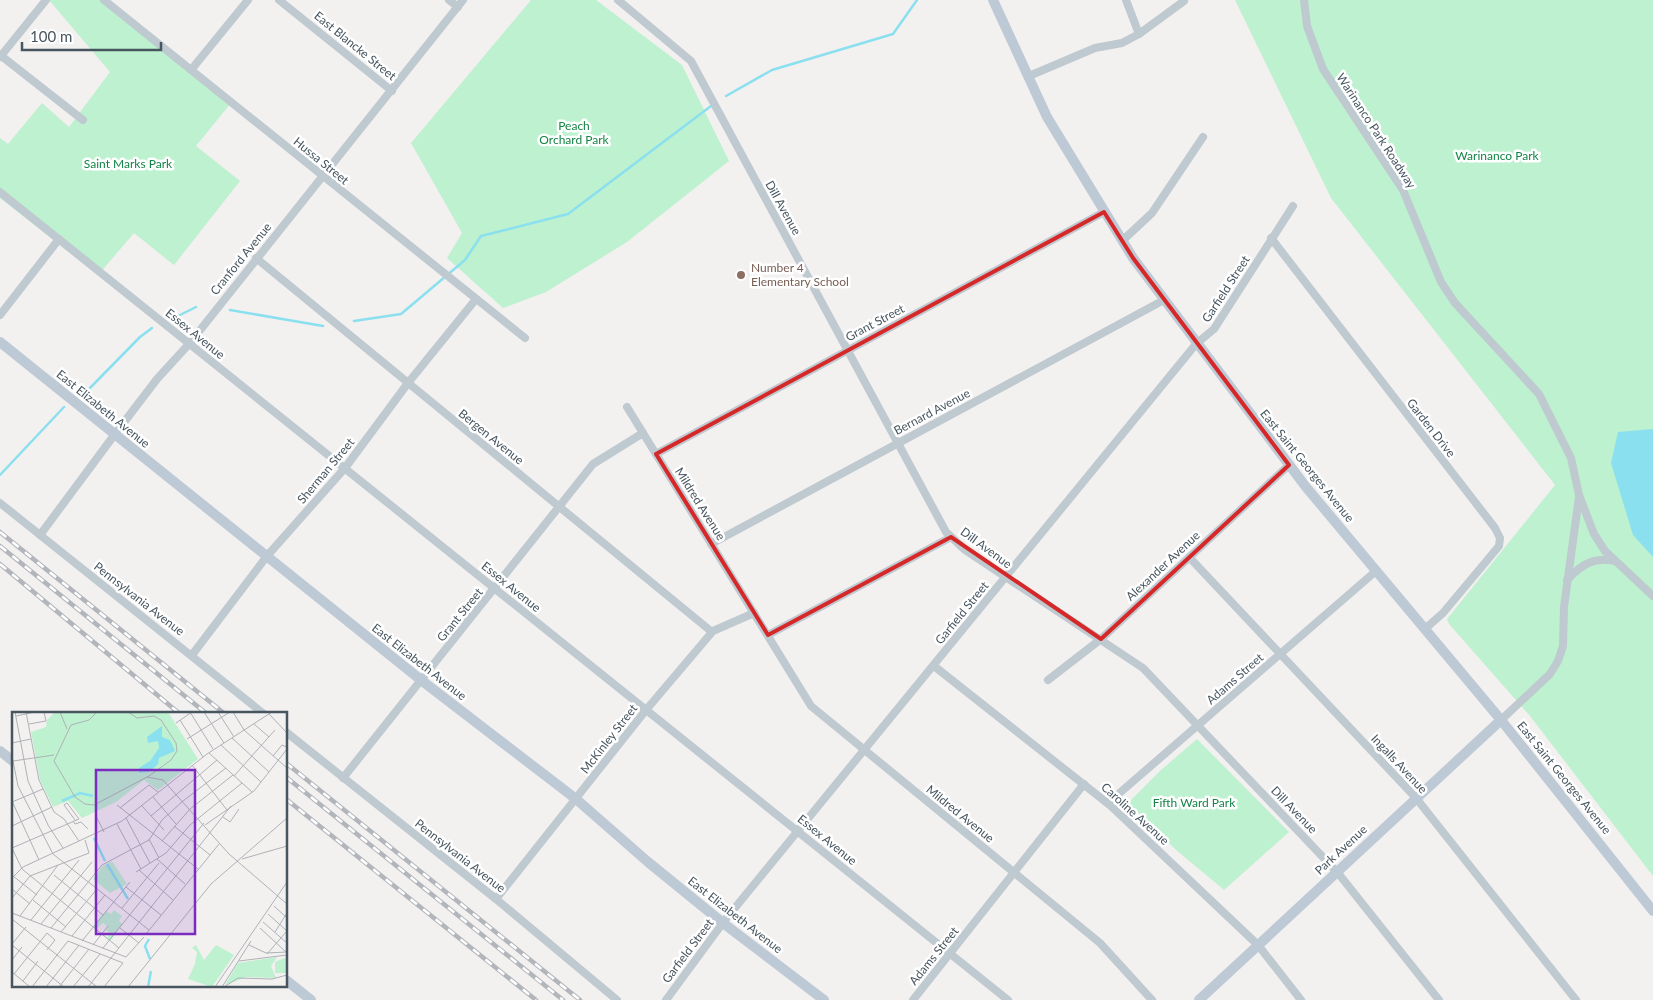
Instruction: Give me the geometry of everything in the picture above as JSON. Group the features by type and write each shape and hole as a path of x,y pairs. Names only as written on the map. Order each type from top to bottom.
{"street":[{"path":"46,0 0,56 83,120"},
{"name":"Hussa Street","path":"104,0 454,283 525,338"},
{"path":"191,70 248,0"},
{"name":"East Blancke Street","path":"280,0 392,91"},
{"path":"449,0 460,3"},
{"name":"Dill Avenue","path":"618,0 691,61 946,532 965,550 1143,668 1337,871 1439,1000"},
{"name":"East Saint Georges Avenue","path":"993,0 1047,117 1122,241 1164,300 1288,465 1426,628 1653,911"},
{"path":"1126,0 1139,34"},
{"name":"Warinanco Park Roadway","path":"1304,0 1307,26 1322,69 1403,190 1441,282 1455,303 1539,394 1571,458 1579,495 1594,534 1617,562 1653,596"},
{"path":"1029,76 1095,48 1122,43 1139,34 1184,1"},
{"name":"Cranford Avenue","path":"40,535 115,434 392,91 460,3"},
{"path":"1122,241 1152,213 1203,137"},
{"name":"Essex Avenue","path":"0,192 1008,1000"},
{"name":"Garfield Street","path":"666,1000 723,923 1196,344 1214,330 1293,206"},
{"name":"Grant Street","path":"656,454 1104,212"},
{"name":"Garden Drive","path":"1271,238 1495,528 1500,538 1499,546 1443,613 1426,628"},
{"path":"0,314 59,239"},
{"name":"Bergen Avenue","path":"256,258 712,632"},
{"name":"Sherman Street","path":"192,655 267,556 344,468 408,383 476,300"},
{"name":"Bernard Avenue","path":"711,544 1164,300"},
{"name":"East Elizabeth Avenue","path":"0,342 421,680 576,799 648,862 723,923 824,1000"},
{"name":"Mildred Avenue","path":"627,407 811,706 1100,943 1152,1000"},
{"name":"Grant Street","path":"343,778 593,464 643,433"},
{"name":"Alexander Avenue","path":"1048,680 1101,639 1288,465"},
{"name":"Warinanco Park Roadway","path":"1501,720 1528,697 1550,674 1558,661 1563,646 1567,580 1579,495"},
{"name":"Pennsylvania Avenue","path":"0,503 262,712"},
{"path":"768,635 951,537"},
{"name":"Ingalls Avenue","path":"1190,557 1416,798 1576,1000"},
{"path":"1567,580 1588,562 1603,560 1617,562"},
{"name":"Adams Street","path":"1108,803 1376,571"},
{"name":"McKinley Street","path":"496,899 646,710 712,632 754,612"},
{"name":"Caroline Avenue","path":"934,666 1108,803 1258,945 1301,1000"},
{"name":"Park Avenue","path":"1199,1000 1501,720"},
{"name":"Pennsylvania Avenue","path":"288,734 496,899 617,1000"},
{"path":"0,751 12,760"},
{"name":"Adams Street","path":"913,1000 1084,784"},
{"path":"288,982 311,1000"}],"highlighted area":[{"path":"1104,212 1133,258 1289,465 1101,639 951,537 768,635 656,454"}],"green space":[{"name":"Saint Marks Park","path":"49,0 104,0 231,103 196,146 240,181 174,265 134,233 98,275 0,198 0,138 8,144 42,103 69,127 110,72"},
{"name":"Peach Orchard Park","path":"531,0 596,0 682,65 729,161 627,242 546,292 503,308 447,258 462,233 411,143"},
{"name":"Warinanco Park","path":"1235,0 1653,0 1653,876 1530,716 1449,624 1447,619 1555,485 1331,198"},
{"name":"Fifth Ward Park","path":"1197,739 1289,832 1224,890 1175,849 1128,803 1161,770"}],"water":[{"path":"1653,429 1653,557 1633,535 1611,463 1618,432"}],"waterway":[{"path":"726,96 772,70 893,34 917,0"},
{"path":"354,321 401,314 465,260 481,236 568,214 711,106"},
{"path":"174,318 196,307"},
{"path":"230,310 323,326"},
{"path":"88,390 140,337 152,328"},
{"path":"0,475 64,407"}],"railway":[{"path":"0,532 223,712"},
{"path":"0,546 205,712"},
{"path":"0,564 178,712"},
{"path":"288,765 580,1000"},
{"path":"288,779 563,1000"},
{"path":"288,801 536,1000"}],"place":[{"name":"Number 4 Elementary School","path":"741,275"}]}
